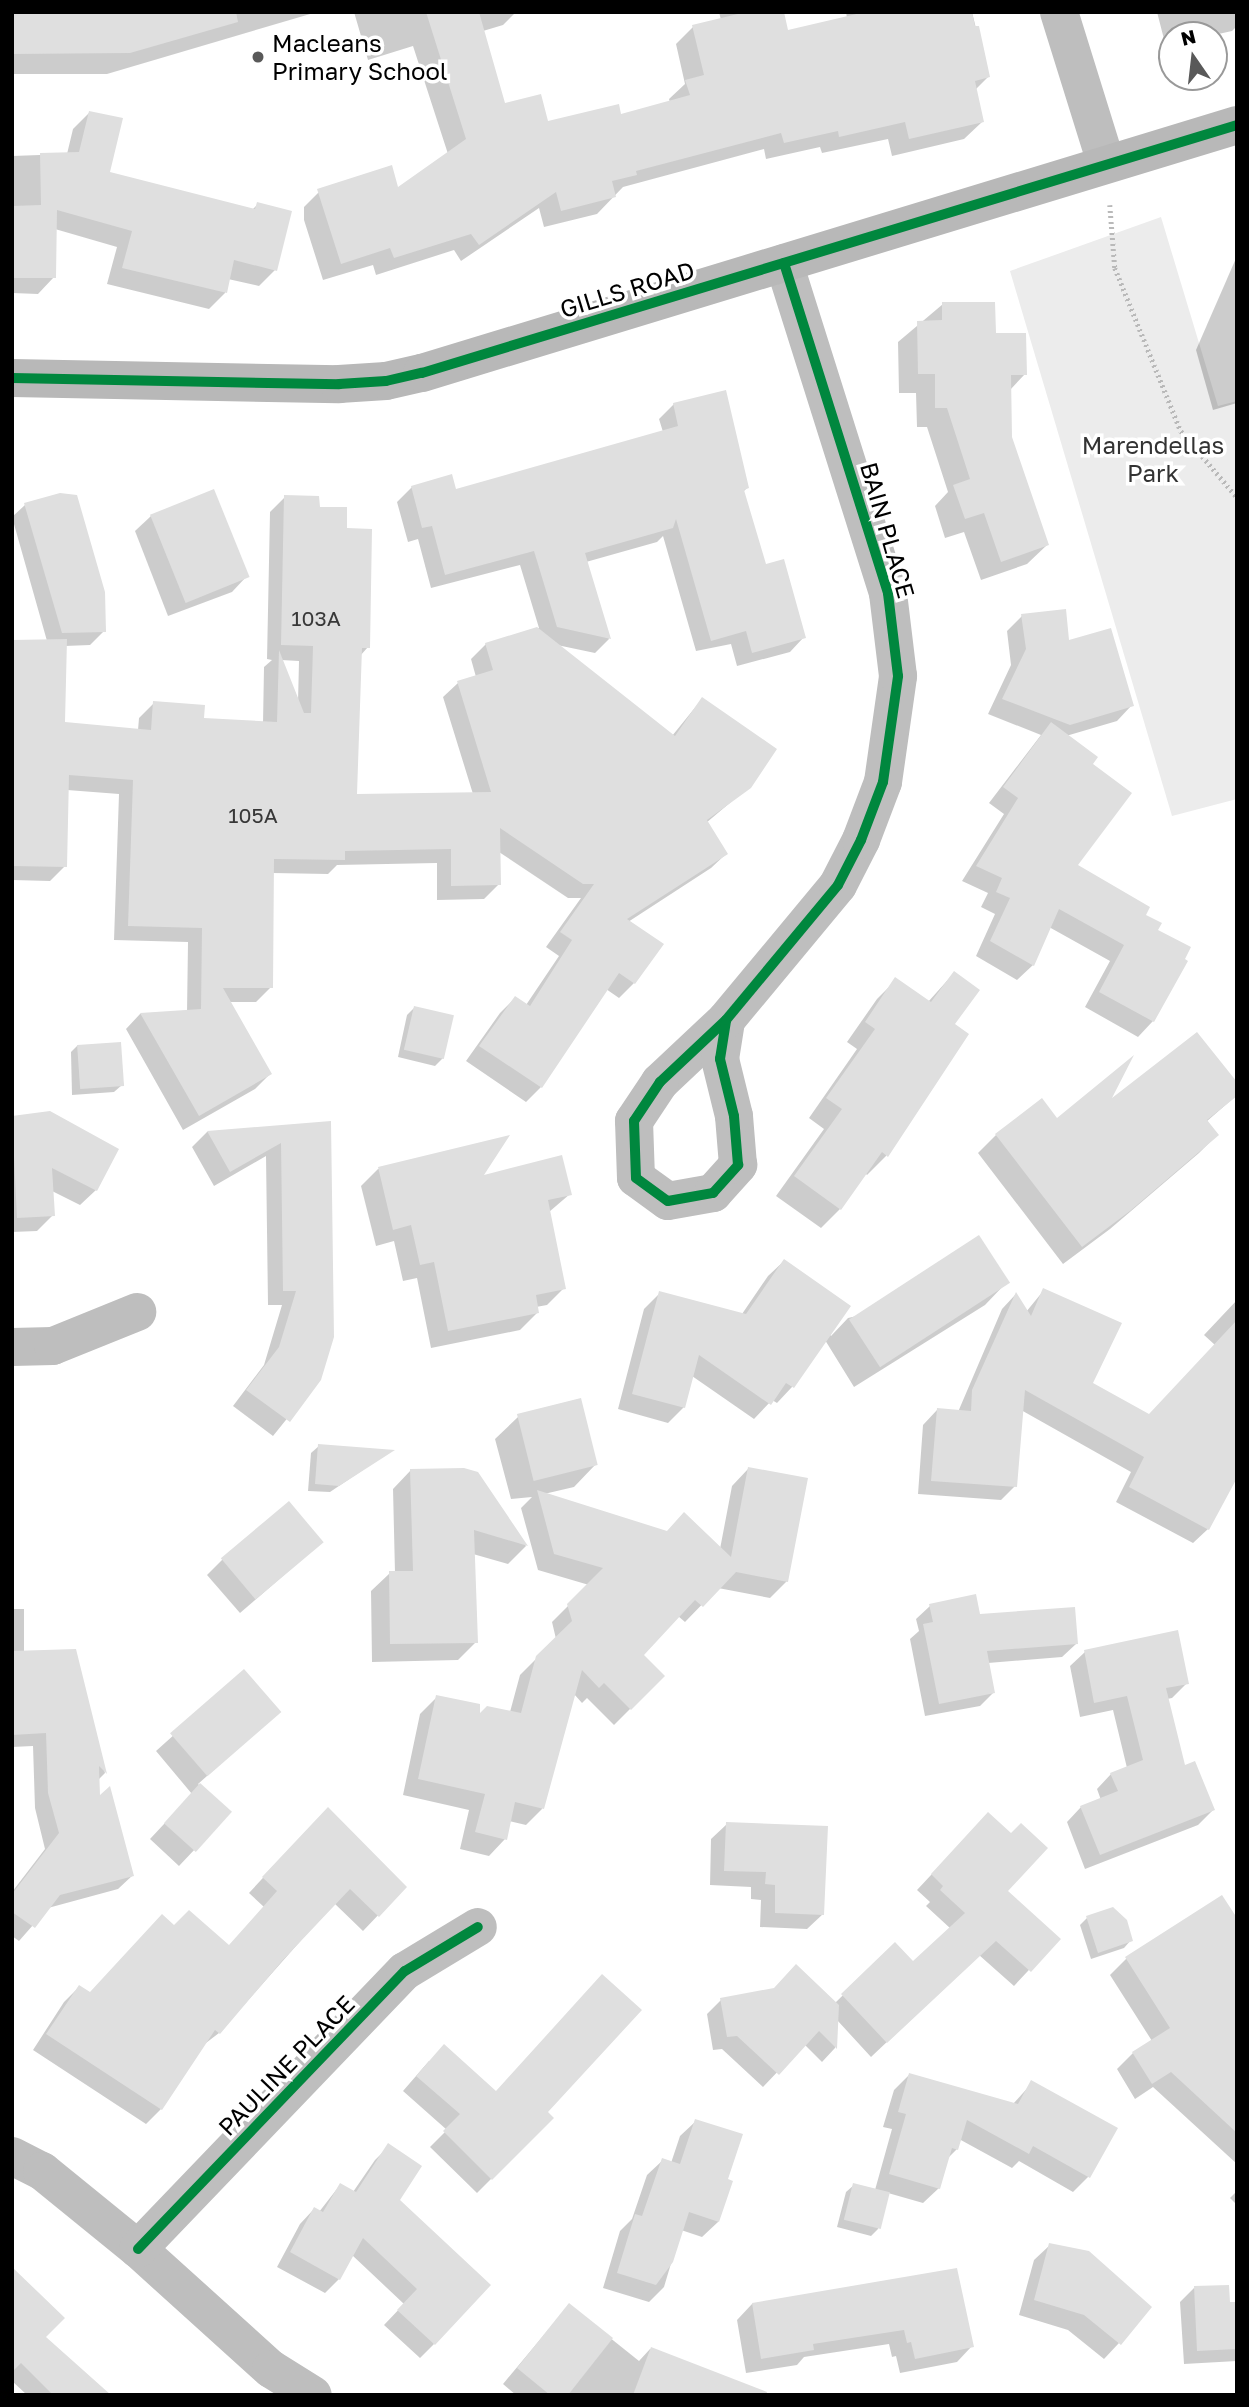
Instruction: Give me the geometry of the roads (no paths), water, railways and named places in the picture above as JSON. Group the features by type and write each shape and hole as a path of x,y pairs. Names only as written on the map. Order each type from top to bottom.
{"street":[{"path":"1059,12 1106,163"},
{"name":"GILLS ROAD","path":"12,378 339,384 386,381 422,373 1237,125"},
{"name":"BAIN PLACE","path":"726,1020 838,885 861,840 883,782 898,676 888,593 784,263"},
{"path":"12,1347 53,1346 137,1312"},
{"name":"PAULINE PLACE","path":"138,2249 405,1970 478,1927"},
{"path":"12,2156 42,2171 138,2249 271,2369 313,2395"}],"place":[{"name":"Macleans Primary School","path":"258,57"}],"park label":[{"name":"Marendellas Park","path":"1153,459"}]}
